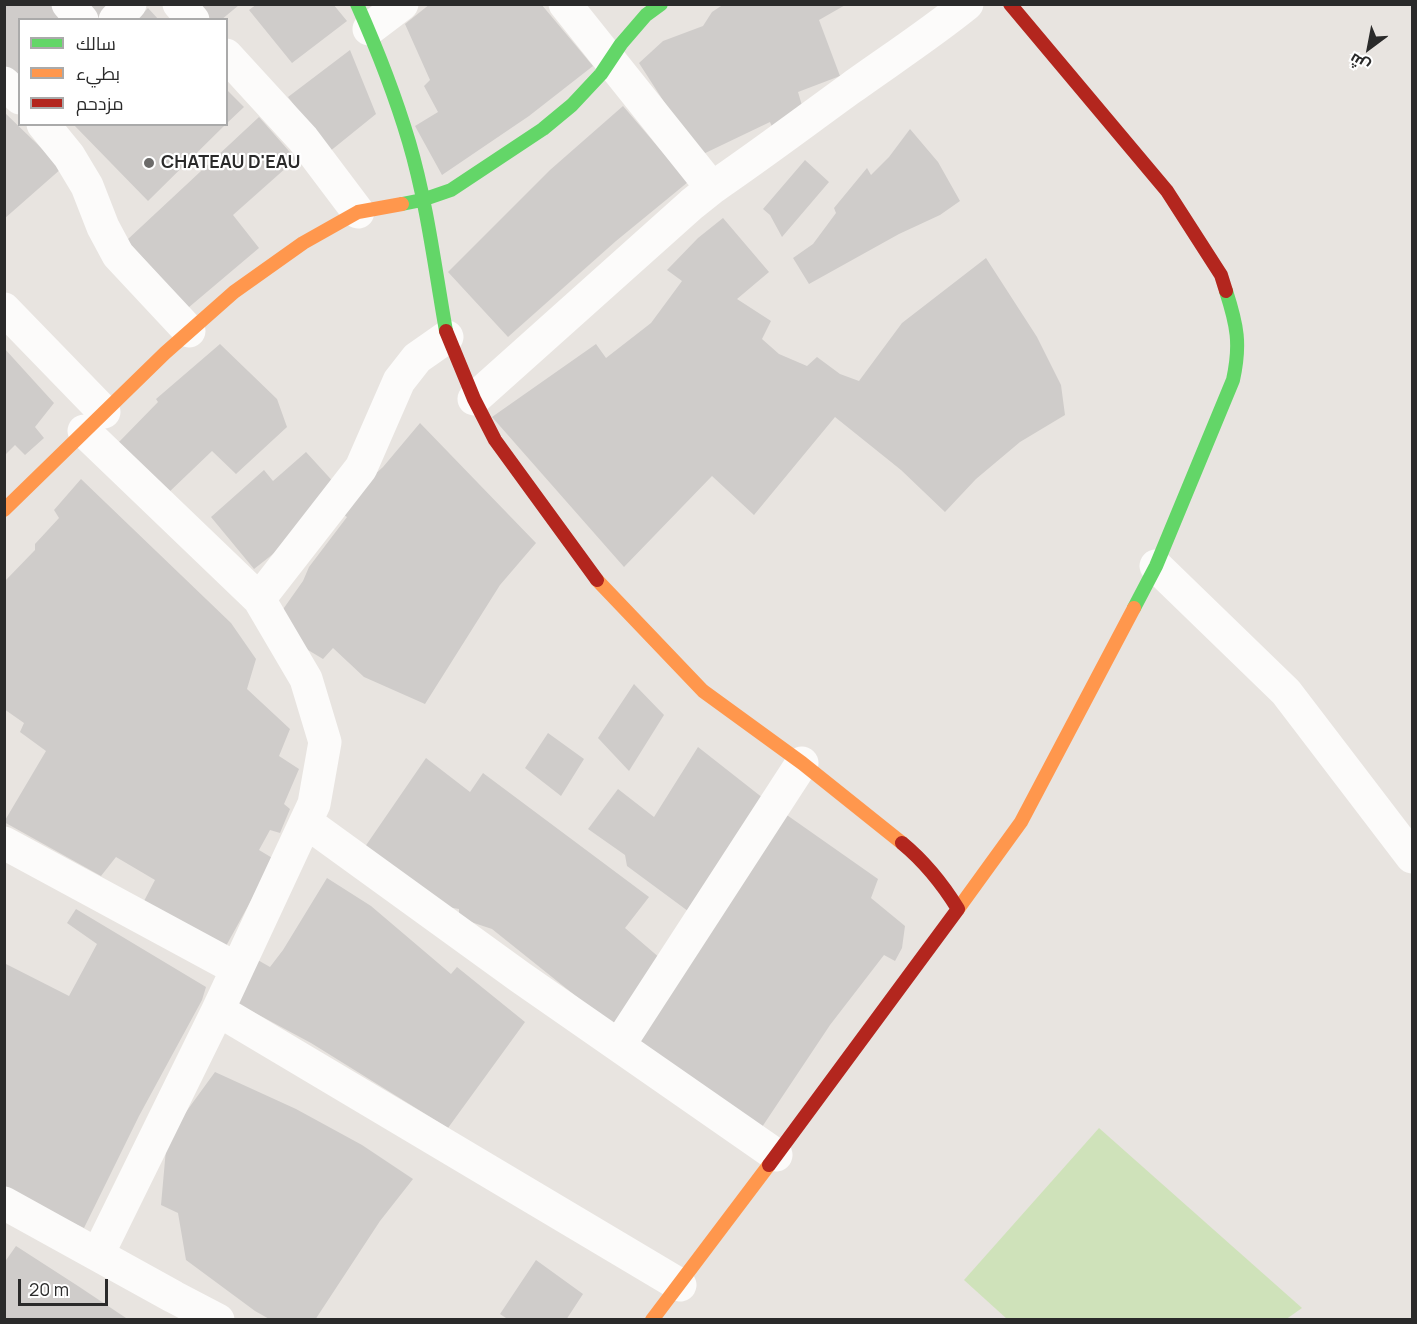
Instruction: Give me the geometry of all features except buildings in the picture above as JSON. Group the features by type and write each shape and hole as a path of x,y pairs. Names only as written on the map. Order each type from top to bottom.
{"street":[{"path":"68,4 80,18"},
{"path":"117,18 130,4"},
{"path":"178,4 191,18"},
{"path":"402,4 363,17 380,54 409,144 422,200 447,337 495,440 597,581 703,691 802,763 919,857 939,879 958,909"},
{"path":"565,4 712,188"},
{"path":"4,510 189,331 234,292 303,243 358,212 422,200 452,190 543,129 572,105 601,74 621,44 646,15 661,4"},
{"path":"474,399 712,188 933,32 967,4"},
{"path":"652,1320 1021,822 1156,566 1233,380 1237,361 1238,334 1221,275 1167,191 1010,4"},
{"path":"228,57 303,139 358,212"},
{"path":"4,83 18,96"},
{"path":"45,126 69,156 87,186 103,227 118,255 189,331"},
{"path":"4,309 94,422 258,599 306,679 325,742 314,804 218,1010 98,1254"},
{"path":"258,599 361,468 399,381 417,358 447,337"},
{"path":"1156,566 1286,692 1413,857"},
{"path":"619,1046 802,763"},
{"path":"306,822 520,977 776,1155"},
{"path":"4,843 237,969"},
{"path":"218,1010 680,1285"},
{"path":"4,1203 98,1254 167,1308 218,1320"}],"green space":[{"path":"1099,1128 1302,1308 1285,1320 1007,1319 964,1280"}],"traffic: fast":[{"path":"357,4 379,55 404,124 426,212 446,331"},
{"path":"402,204 451,190 543,129 572,105 601,74 621,44 646,15 661,4"},
{"path":"1134,608 1156,566 1233,380 1237,356 1237,335 1226,291"}],"traffic: slow":[{"path":"4,510 165,353 234,292 303,243 358,212 402,204"},
{"path":"597,580 703,691 802,763 902,843"},
{"path":"958,909 1021,822 1134,608"},
{"path":"652,1320 769,1165"}],"traffic: jam":[{"path":"1010,4 1167,191 1221,275 1226,291"},
{"path":"446,331 474,399 495,440 597,580"},
{"path":"769,1165 958,909 933,873 902,843"}],"place":[{"name":"CHATEAU D'EAU","path":"149,163"}]}
